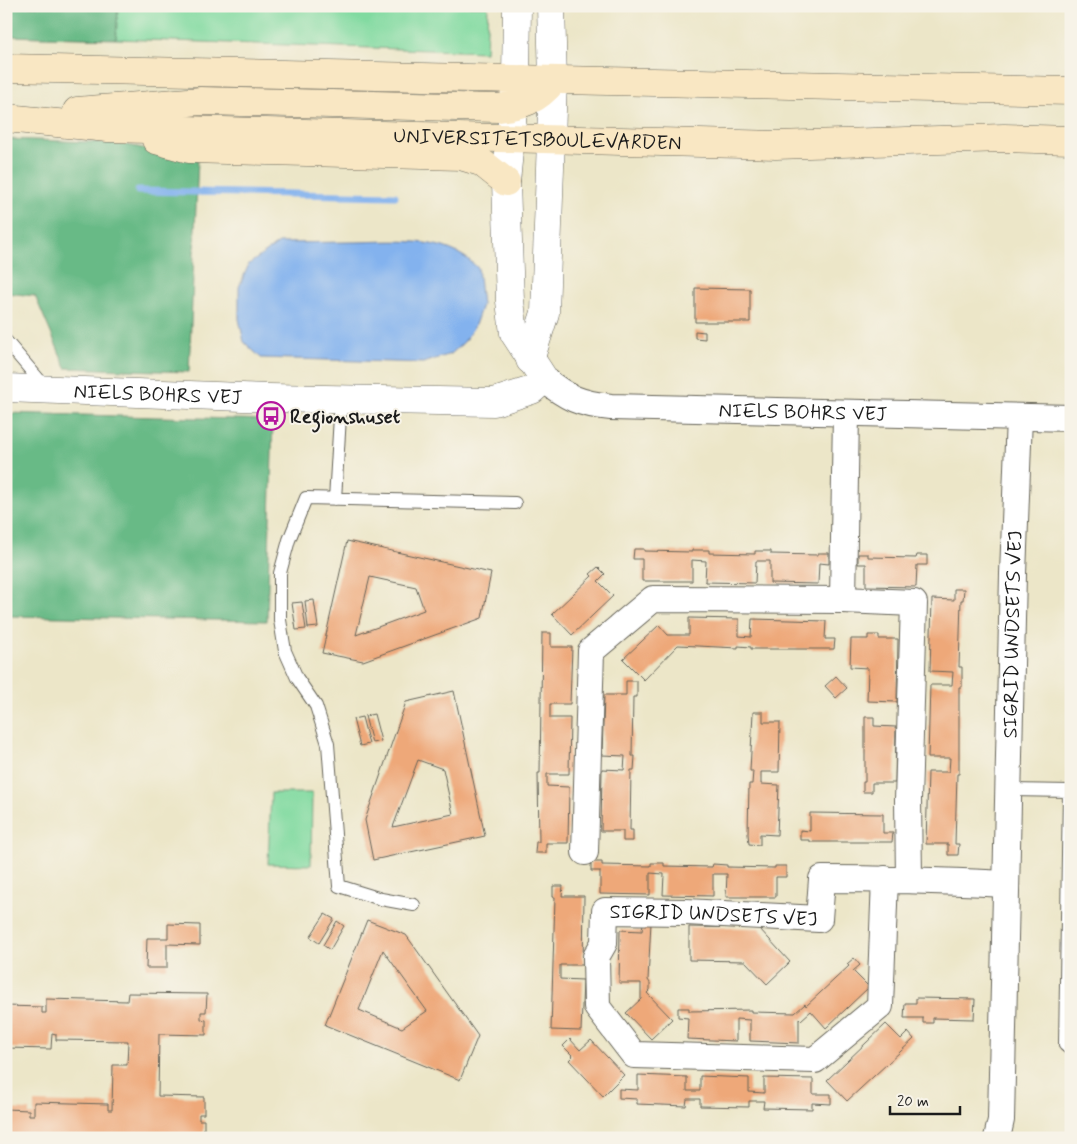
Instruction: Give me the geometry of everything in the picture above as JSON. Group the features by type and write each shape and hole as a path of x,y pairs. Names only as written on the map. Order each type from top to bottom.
{"main road":[{"path":"6,68 515,93 1071,91"},
{"path":"6,117 201,101 498,108 515,93"},
{"name":"UNIVERSITETSBOULEVARDEN","path":"6,117 108,128 776,145 1004,138 1071,140"},
{"path":"108,128 188,149 461,156 481,162 506,182"},
{"path":"1004,138 1061,158 1071,158"}],"street":[{"name":"NIELS BOHRS VEJ","path":"517,6 515,93 506,182 510,301 514,333 537,369 564,395 587,405 1071,418"},
{"path":"537,369 545,313 552,138 551,6"},
{"name":"NIELS BOHRS VEJ","path":"6,388 340,400 494,402 532,390 537,369"},
{"path":"843,600 846,413"},
{"name":"SIGRID UNDSETS VEJ","path":"997,1138 1001,1120 1013,574 1019,417"},
{"name":"SIGRID UNDSETS VEJ","path":"585,852 591,651 653,599 843,600 914,603 908,800 897,879 883,989 880,1006 815,1060 634,1055 597,1007 596,956 604,943 605,911 686,912 819,919 822,879 897,879 1006,884"}],"lane":[{"path":"6,341 47,390"},
{"path":"335,499 340,400"},
{"path":"414,905 381,899 339,886 328,744 316,706 297,678 285,651 279,597 280,573 289,540 306,498 516,503"},
{"path":"1009,790 1070,791 1065,1045 1071,1050"}],"green space":[{"path":"6,6 118,6 116,39 6,36"},
{"path":"118,6 488,6 486,52 116,39"},
{"path":"6,139 117,143 198,159 189,372 66,368 35,296 6,293"},
{"path":"6,413 273,420 267,621 9,616 6,651"},
{"path":"271,793 312,793 311,865 268,864"}],"water":[{"path":"393,241 437,245 465,257 478,268 482,305 475,325 464,342 451,354 423,363 261,358 244,342 239,319 239,287 249,264 279,243"}],"building":[{"path":"695,288 750,289 750,322 695,322"},
{"path":"695,331 705,332 705,339 695,338"},
{"path":"347,541 491,573 482,618 363,661 322,653","holes":["370,577 416,587 424,610 356,635"]},
{"path":"634,549 692,552 692,550 709,550 709,553 755,554 755,551 771,551 771,554 818,555 818,553 829,553 829,564 819,563 818,584 770,583 770,561 756,561 755,583 705,582 706,561 692,560 692,581 642,581 642,559 633,559"},
{"path":"858,554 868,554 868,557 916,558 917,555 927,555 927,565 917,565 916,587 866,586 866,564 858,564"},
{"path":"598,567 605,574 598,581 613,596 572,635 552,614 592,576 590,574"},
{"path":"954,589 964,589 963,600 961,600 959,667 962,667 962,687 959,687 959,774 957,774 955,844 959,844 958,855 948,855 948,844 926,844 928,772 949,772 950,758 928,758 930,685 952,685 953,672 930,671 932,599 954,600"},
{"path":"314,600 318,627 308,628 305,601"},
{"path":"302,602 306,629 296,630 292,603"},
{"path":"689,618 739,619 739,636 751,637 752,619 826,621 825,639 835,639 834,649 751,649 751,647 738,646 738,648 678,645 644,680 623,659 659,625 668,635 689,635"},
{"path":"542,633 551,633 551,647 572,647 570,704 550,704 550,718 570,718 569,774 547,774 547,786 569,787 568,843 546,843 546,853 535,853 536,842 539,842 538,773 540,773"},
{"path":"868,635 879,635 879,639 898,639 897,702 867,701 868,668 850,667 851,639 868,639"},
{"path":"836,676 847,688 836,698 825,686"},
{"path":"626,681 637,681 637,697 633,697 632,756 635,756 634,770 631,770 630,830 633,830 633,841 623,841 623,831 601,831 602,769 624,770 625,756 602,755 604,695 626,695"},
{"path":"454,691 485,836 373,860 365,820 406,702","holes":["418,760 443,769 453,814 393,827"]},
{"path":"753,712 763,712 763,722 780,722 779,772 761,772 761,784 779,785 777,835 760,834 760,845 749,844 748,834 749,784 752,784 753,771 750,771"},
{"path":"374,714 381,741 372,743 365,716"},
{"path":"362,717 369,744 360,746 353,719"},
{"path":"865,717 874,717 874,726 896,727 895,783 872,783 872,792 863,792 863,782 865,782"},
{"path":"810,813 883,814 883,833 893,833 892,842 810,842 810,840 800,840 800,830 810,831"},
{"path":"591,862 602,862 602,865 651,866 651,863 664,863 664,866 712,867 713,864 727,865 727,867 775,868 775,866 786,866 786,877 776,877 776,897 726,897 727,874 713,874 713,896 663,895 664,874 650,873 650,895 600,894 600,871 591,871"},
{"path":"553,886 563,886 562,896 584,896 583,965 560,965 560,979 583,980 581,1031 551,1030 555,897 553,897"},
{"path":"325,914 334,919 319,943 310,937"},
{"path":"367,920 406,935 478,1036 460,1080 325,1025","holes":["383,950 427,1011 402,1028 359,1010"]},
{"path":"337,921 344,926 330,950 323,945"},
{"path":"643,922 651,922 648,980 650,990 647,993 672,1019 651,1039 626,1013 641,999 641,983 619,983 620,930 642,931"},
{"path":"168,924 200,925 200,945 167,944 167,968 146,968 147,938 168,938"},
{"path":"689,927 759,928 790,962 767,984 745,961 689,960"},
{"path":"854,958 860,965 853,971 869,987 826,1028 811,1011 801,1020 799,1018 799,1043 750,1041 750,1020 736,1019 736,1041 687,1039 688,1018 678,1017 678,1008 689,1008 689,1011 751,1010 751,1012 795,1013 805,1004 806,1006 849,966 847,964"},
{"path":"128,993 207,994 206,1012 201,1012 201,1019 206,1020 206,1035 159,1034 158,1096 204,1097 204,1114 199,1114 199,1120 204,1120 204,1138 6,1138 6,1109 29,1110 29,1115 34,1115 34,1102 108,1104 108,1110 112,1110 113,1065 127,1065 128,1041 56,1040 56,1034 52,1033 51,1049 6,1048 6,1006 42,1007 42,1013 46,1013 46,999 127,1001"},
{"path":"916,998 975,999 974,1019 933,1018 933,1023 923,1023 923,1018 904,1018 905,1003 916,1003"},
{"path":"886,1024 901,1039 908,1032 914,1039 847,1101 827,1080"},
{"path":"570,1039 580,1050 591,1040 624,1075 603,1096 569,1060 573,1056 563,1046"},
{"path":"638,1075 687,1077 687,1091 700,1091 700,1076 749,1078 749,1092 764,1093 764,1078 813,1079 813,1094 831,1094 831,1104 812,1103 812,1109 763,1108 764,1101 749,1101 749,1107 700,1106 700,1099 687,1099 686,1106 637,1104 637,1099 619,1098 619,1089 638,1090"}],"waterway":[{"path":"138,191 395,196"}],"place":[{"name":"Regionshuset","path":"271,416"}]}
